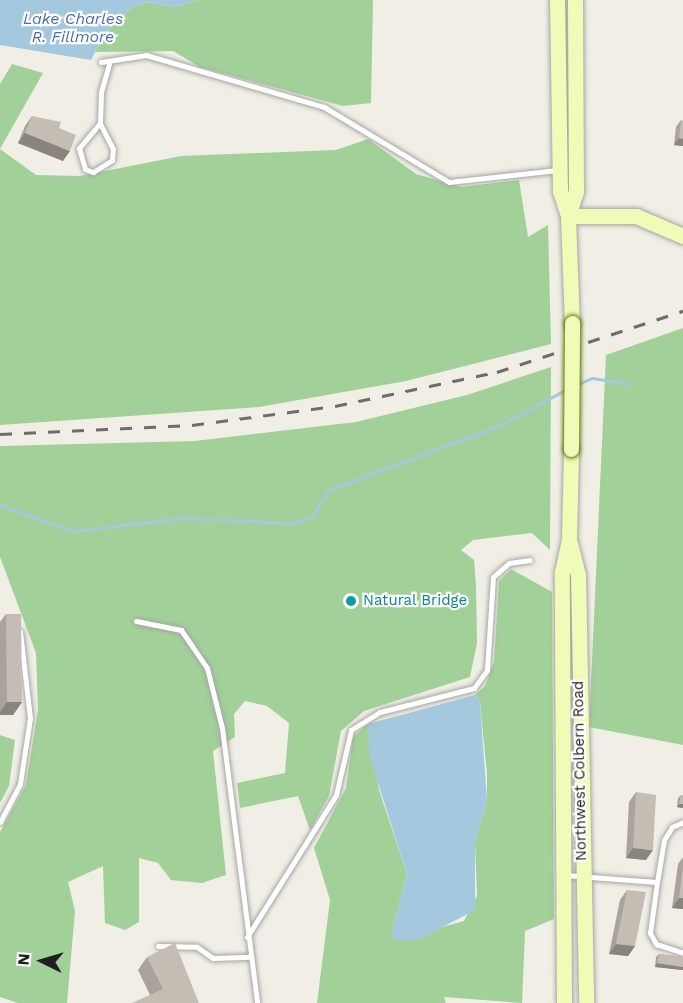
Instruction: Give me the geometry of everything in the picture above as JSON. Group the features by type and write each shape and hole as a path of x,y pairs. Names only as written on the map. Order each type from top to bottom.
{"main road":[{"name":"Northwest Colbern Road","path":"557,0 559,170 568,216 572,323 569,540 562,572 564,1003"},
{"name":"Northwest Colbern Road","path":"568,216 576,192 575,0"},
{"path":"568,216 636,216 683,236"},
{"name":"Northwest Colbern Road","path":"569,540 578,574 586,1003"}],"lane":[{"path":"101,62 146,55 324,107 449,182 559,170"},
{"path":"100,123 113,149 112,160 93,172 85,169 80,148 100,123 110,61"},
{"path":"248,937 336,795 351,730 380,712 462,692 481,682 487,670 493,577 509,562 530,560"},
{"path":"0,822 20,784 30,718 17,618"},
{"path":"135,621 181,630 207,668 222,728 257,1003"},
{"path":"683,822 672,827 664,840 650,933 656,944 683,953"},
{"path":"563,875 657,882"},
{"path":"158,946 197,947 213,958 251,957"}],"green space":[{"path":"198,0 373,0 371,103 343,106 200,67 173,51 95,52 104,34 131,8 147,2 176,7"},
{"path":"12,64 43,73 0,149 0,84"},
{"path":"368,139 416,174 461,187 519,180 528,237 548,225 551,344 406,381 259,407 0,425 0,149 36,175 80,176 181,156 336,150"},
{"path":"683,328 683,745 589,727 606,355"},
{"path":"551,367 550,550 532,533 473,540 461,550 474,560 476,586 477,643 470,677 364,711 341,731 329,796 310,830 298,796 240,808 237,783 285,773 289,723 267,706 245,701 234,714 235,737 213,751 226,875 202,883 171,880 158,863 139,858 139,922 125,930 105,923 103,866 68,882 75,911 67,1003 18,1003 0,997 0,832 26,785 38,710 36,653 0,557 0,446 195,441 356,422 467,395"},
{"path":"511,569 552,592 554,919 525,931 522,1003 444,997 446,1003 317,1003 330,900 314,848 346,788 353,737 368,724 379,790 407,874 392,931 420,939 428,931 464,921 477,896 475,842 487,800 487,774 480,703 475,695 485,686 494,662 499,581"},
{"path":"0,735 15,740 9,786 0,803"}],"water":[{"name":"Lake Charles R. Fillmore","path":"0,0 198,0 176,7 147,2 131,8 104,34 91,60 0,45"},
{"path":"475,695 480,703 487,800 475,842 475,910 420,939 394,941 392,931 407,874 370,758 368,724"}],"building":[{"path":"32,116 61,122 59,128 76,135 70,151 25,133"},
{"path":"681,120 683,121 683,139 679,138"},
{"path":"6,614 21,614 22,702 7,702"},
{"path":"636,792 656,795 653,850 633,848"},
{"path":"681,795 683,795 683,804 679,804"},
{"path":"683,866 683,898 679,898"},
{"path":"627,890 646,892 635,946 616,944"},
{"path":"175,943 199,1003 132,1003 163,989 147,957"},
{"path":"659,954 683,957 683,967 657,963"}],"waterway":[{"path":"576,385 592,378 629,384"},
{"path":"0,505 73,531 182,518 293,523 312,517 328,490 498,426 567,389"}],"railway":[{"path":"0,434 192,425 335,406 497,372 683,311"}],"place":[{"name":"Natural Bridge","path":"351,601"}]}
